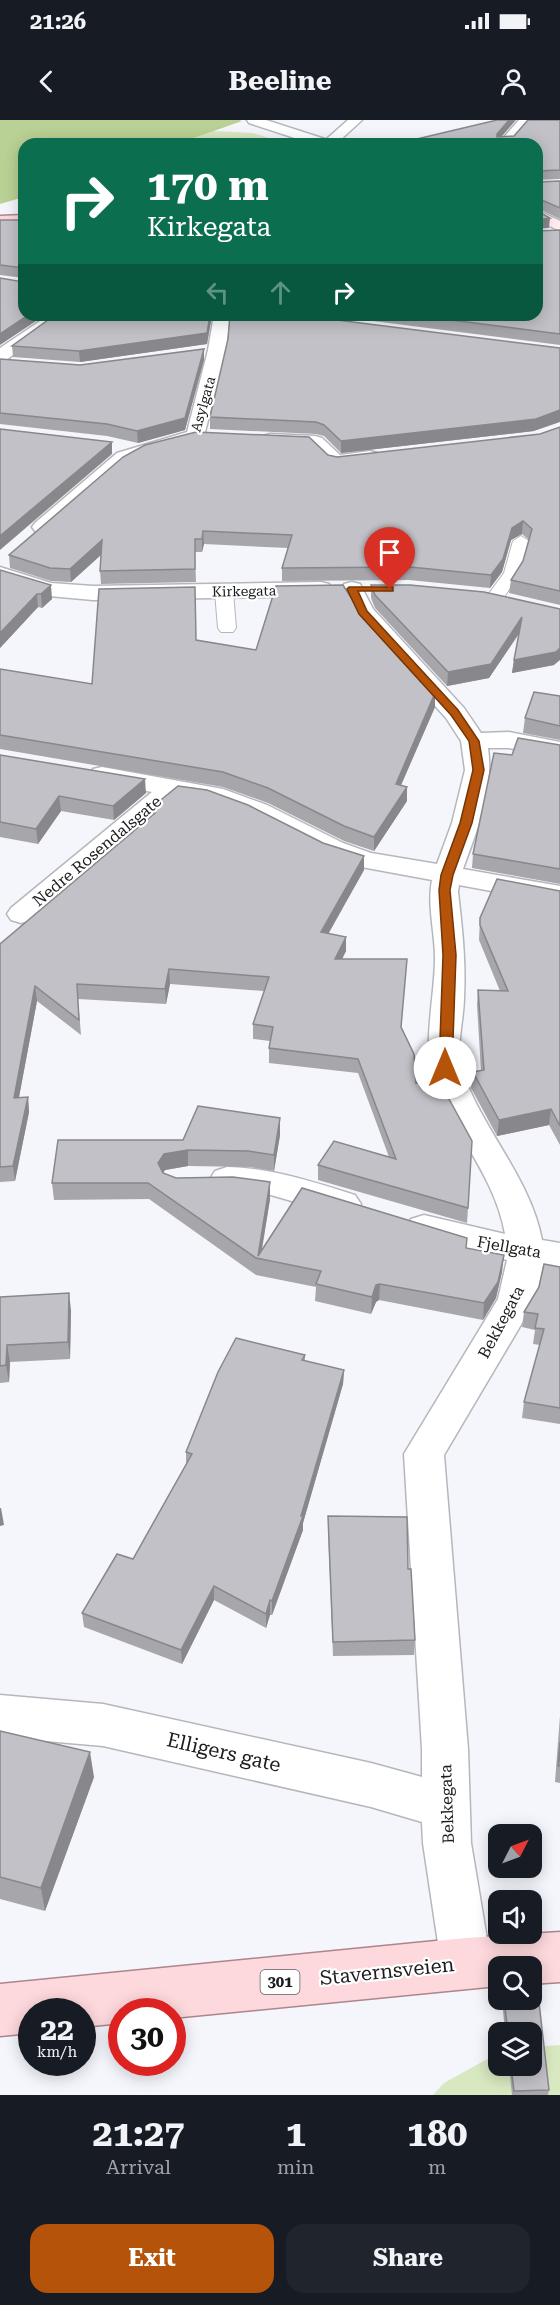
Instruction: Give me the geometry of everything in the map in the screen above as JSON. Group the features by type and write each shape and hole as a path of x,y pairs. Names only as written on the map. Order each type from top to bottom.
{"main road":[{"path":"543,217 560,227"},
{"path":"0,220 18,219"},
{"name":"Stavernsveien","path":"0,2010 466,1963 560,1957"}],"street":[{"path":"254,120 309,138"},
{"path":"334,138 356,120"},
{"path":"510,138 526,120"},
{"path":"0,356 51,321"},
{"name":"Asylgata","path":"27,541 115,463 138,451 196,436 217,350 221,321"},
{"path":"195,353 217,350"},
{"path":"0,364 19,366"},
{"path":"196,436 218,437"},
{"path":"250,439 315,442 336,461 392,455"},
{"path":"107,444 138,451"},
{"name":"Kirkegata","path":"3,565 24,583 70,592 363,589"},
{"name":"Bekkegata","path":"363,589 363,612 455,713 474,741 478,770 466,823 447,875 444,892 450,955 449,999 444,1049 445,1068 453,1088 514,1202 523,1227 543,1254 524,1278 516,1301 424,1454 445,1749 444,1803 447,1843 466,1963"},
{"path":"474,741 509,740 560,750"},
{"path":"75,771 213,795 258,811 348,855 560,895"},
{"name":"Nedre Rosendalsgate","path":"21,914 174,787"},
{"name":"Fjellgata","path":"201,1180 234,1179 301,1190 464,1239 543,1254"},
{"name":"Elligers gate","path":"0,1716 103,1725 370,1785 416,1799 444,1803"}],"lane":[{"path":"494,599 512,573 521,541"},
{"path":"224,592 227,628"}],"green space":[{"path":"0,120 242,121 194,138 18,138 18,199 0,204"},
{"path":"213,131 253,133 269,138 194,138"},
{"path":"560,2045 560,2095 433,2095 444,2083 488,2059 488,2076 542,2076 542,2046"}],"building":[{"path":"497,120 509,120 497,137 514,136 528,120 560,120 560,170 543,171 543,138 421,138"},
{"path":"560,181 560,208 543,201 543,182"},
{"path":"0,220 18,220 18,267 0,265"},
{"path":"560,230 560,334 459,321 543,321 543,231"},
{"path":"0,278 18,281 19,321 0,334"},
{"path":"47,321 209,321 207,333 79,351 12,346"},
{"path":"230,321 345,321 560,348 560,410 536,419 341,441 324,425 316,422 210,417 228,339"},
{"path":"204,349 185,418 137,431 107,424 0,413 0,359 80,365"},
{"path":"560,427 560,591 511,580 523,561 532,529 523,521 512,528 503,559 491,575 410,567 282,568 292,535 203,531 202,539 195,539 195,569 100,571 102,540 70,569 50,568 9,555 123,457 145,445 196,432 309,437 328,455 337,457 540,434"},
{"path":"0,429 112,442 0,536"},
{"path":"0,570 51,585 41,594 37,594 0,633"},
{"path":"343,585 361,614 435,693 396,784 407,787 374,837 344,826 268,788 223,772 0,735 0,669 92,684 99,589 195,587 196,640 256,650 276,586"},
{"path":"371,585 410,585 484,592 560,609 560,648 556,652 514,660 522,617 491,664 448,672 375,595"},
{"path":"534,692 560,696 560,726 525,718"},
{"path":"518,738 560,745 560,869 473,854 494,753 512,755"},
{"path":"0,755 145,779 113,806 59,796 36,829 0,822"},
{"path":"178,786 207,790 248,805 323,843 364,856 321,932 346,937 335,959 407,959 401,1027 414,1054 416,1083 438,1079 472,1141 468,1208 318,1165 334,1141 396,1159 358,1059 269,1048 273,1027 253,1024 269,977 169,969 165,989 77,984 79,1020 35,986 14,1098 28,1097 13,1166 0,1167 0,944 155,813 146,812"},
{"path":"497,879 560,891 560,1126 551,1109 499,1120 473,1072 484,1070 478,990 508,991 480,925 480,918"},
{"path":"198,1106 280,1118 274,1155 248,1151 188,1150 164,1154 158,1163 163,1173 176,1178 233,1177 270,1182 258,1256 302,1188 467,1238 466,1248 504,1255 498,1282 484,1303 380,1284 376,1285 372,1297 316,1284 321,1271 256,1258 148,1183 52,1183 58,1140 183,1140"},
{"path":"544,1264 560,1267 560,1408 524,1402 544,1329 535,1328 538,1314 524,1312 539,1287"},
{"path":"69,1293 68,1342 7,1345 6,1365 0,1366 0,1297"},
{"path":"236,1338 305,1355 302,1360 344,1370 301,1516 303,1516 266,1614 214,1586 181,1650 82,1613 117,1554 133,1559 192,1454 186,1452 218,1372"},
{"path":"328,1516 407,1517 408,1569 411,1569 415,1640 333,1642"},
{"path":"0,1731 90,1752 41,1888 0,1877"},
{"path":"560,1742 560,1766 558,1766"},
{"path":"505,2010 540,2010 541,2022 507,2022"},
{"path":"542,2029 549,2090 514,2091 512,2076 542,2076"}],"route":[{"path":"390,589 352,589 363,612 455,713 474,741 478,770 466,823 447,875 445,890 450,955 449,999 444,1049 445,1068"}]}
